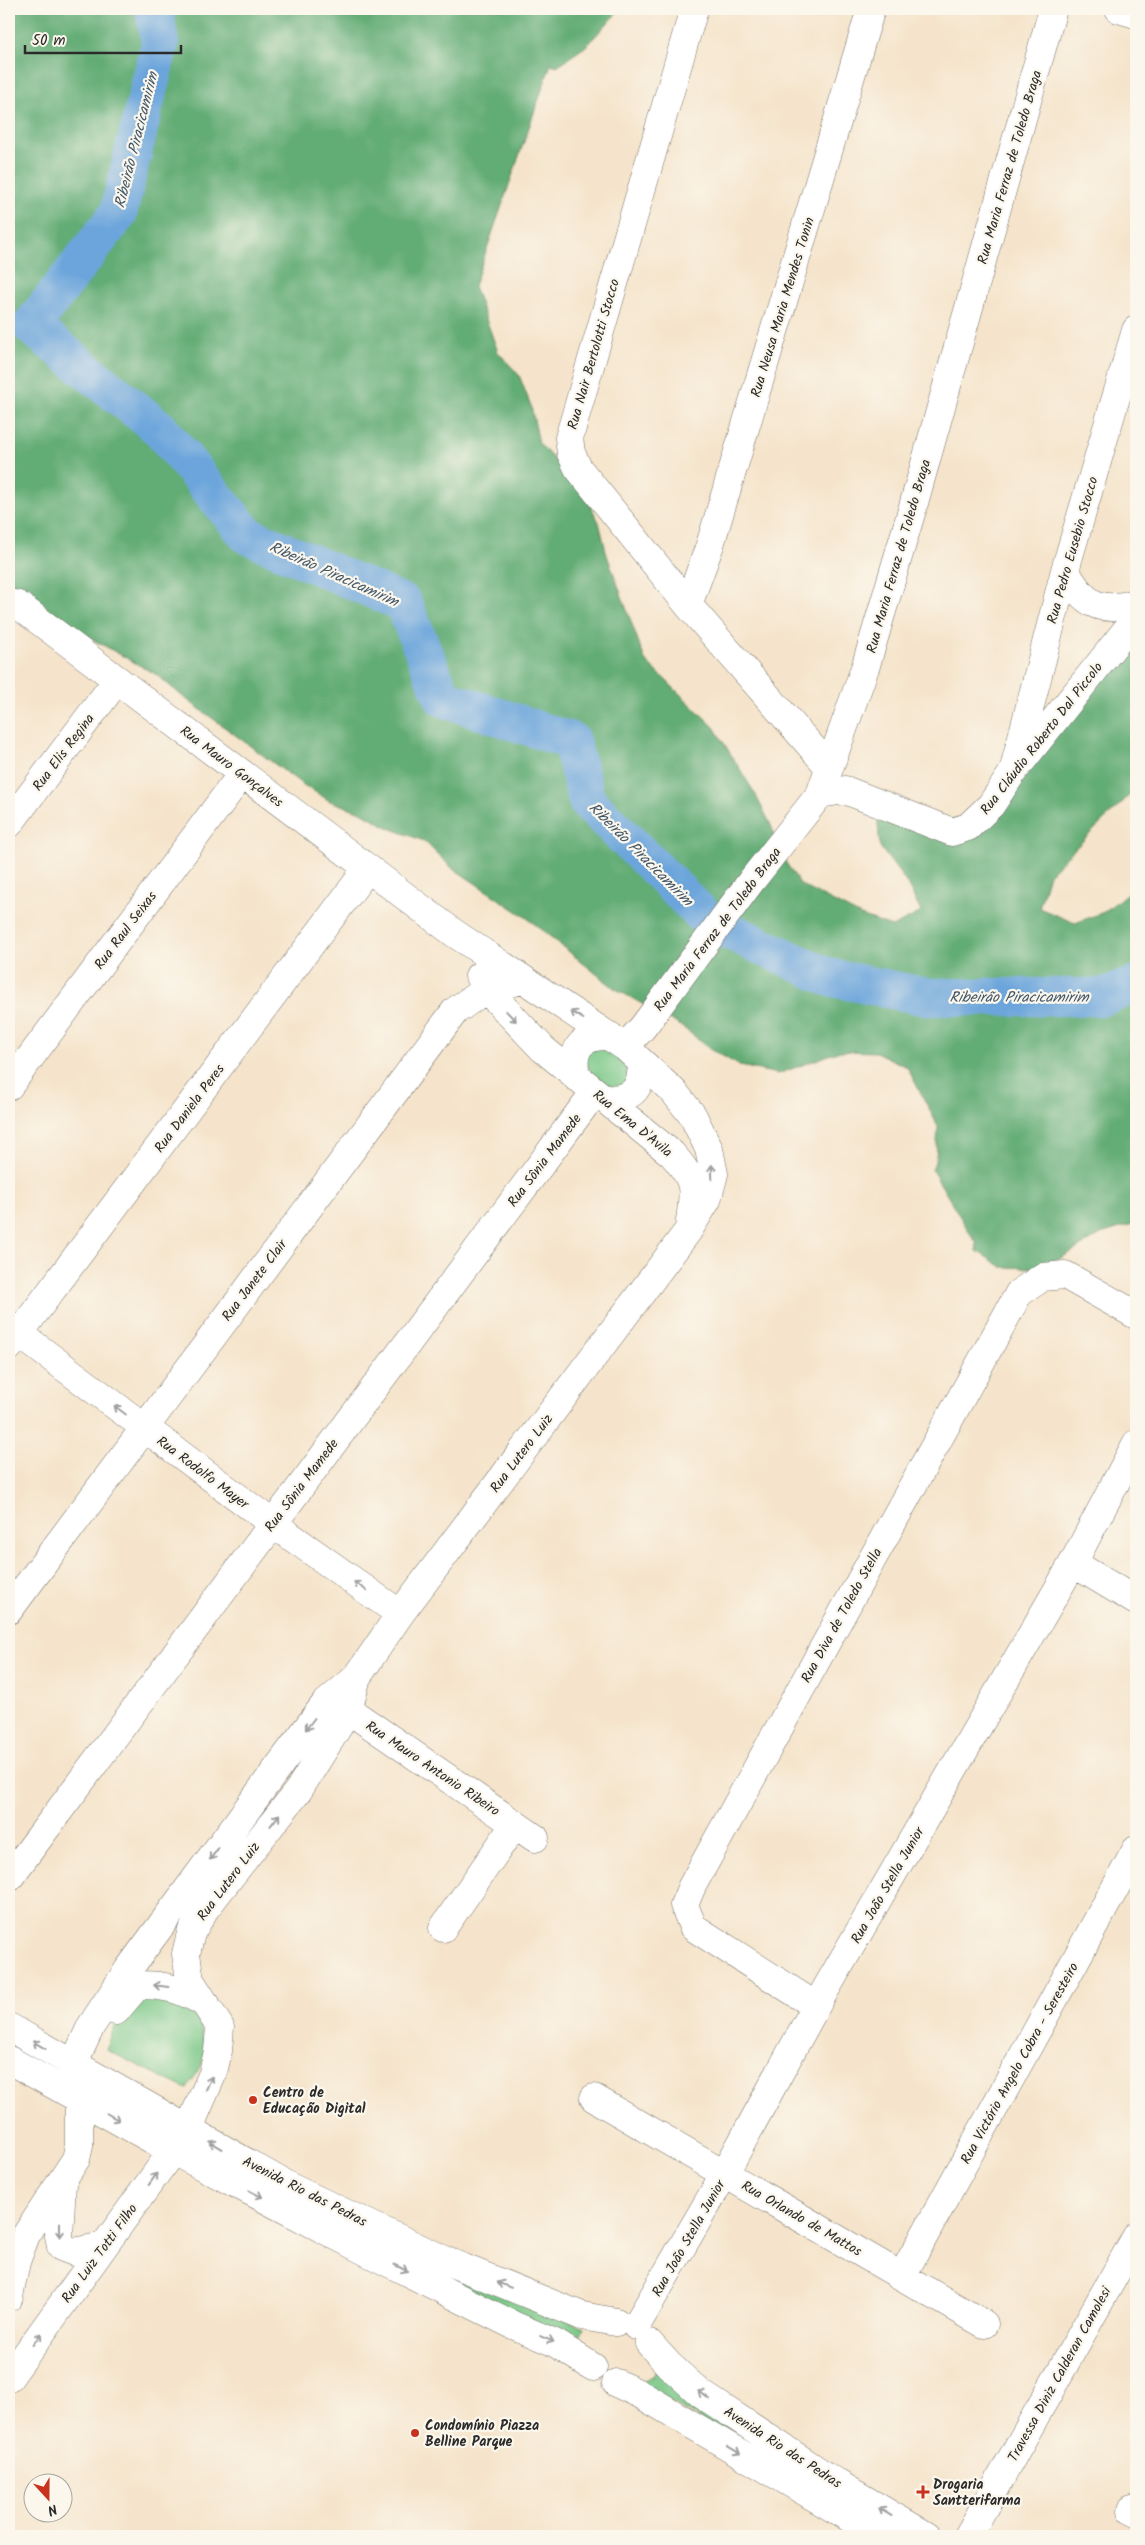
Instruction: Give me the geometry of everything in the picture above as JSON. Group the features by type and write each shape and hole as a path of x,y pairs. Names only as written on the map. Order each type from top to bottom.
{"street":[{"name":"Rua Nair Bertolotti Stocco","path":"694,9 569,438 571,453 578,468 688,605 829,767"},
{"name":"Rua Neusa Maria Mendes Tonin","path":"688,605 710,545 871,9"},
{"name":"Rua Maria Ferraz de Toledo Braga","path":"626,1048 752,880 820,794 866,665 907,529 1053,9"},
{"path":"1119,9 1136,14"},
{"name":"Rua Pedro Eusebio Stocco","path":"1012,772 1064,570 1136,330"},
{"path":"1064,570 1074,587 1095,606 1116,609 1136,603"},
{"name":"Rua Mauro Gonçalves","path":"9,603 18,605 454,933"},
{"name":"Rua Cláudio Roberto Dal Piccolo","path":"820,794 845,790 952,832 968,827 992,805 1012,772 1136,618"},
{"name":"Rua Elis Regina","path":"9,824 117,680"},
{"name":"Rua Raul Seixas","path":"9,1086 242,774"},
{"name":"Rua Daniela Peres","path":"12,1336 368,868"},
{"path":"454,933 626,1048 674,1092 689,1110 709,1149 714,1174 707,1200 688,1231"},
{"name":"Rua Ema D'Avila","path":"454,933 486,989 543,1049 672,1154 688,1172 694,1192 688,1231"},
{"name":"Rua Janete Clair","path":"9,1610 143,1427 455,1011 486,989 522,980"},
{"path":"595,1035 626,1048 642,1079 635,1092 622,1099 592,1090 573,1060 579,1046 595,1035"},
{"name":"Rua Sônia Mamede","path":"9,1878 592,1090"},
{"name":"Rua Lutero Luiz","path":"189,2128 213,2073 218,2051 220,2027 190,1980 186,1954 190,1932 298,1791 340,1704 400,1614 688,1231"},
{"name":"Rua Diva de Toledo Stella","path":"816,2006 693,1927 684,1905 692,1886 1019,1293 1043,1277 1065,1275 1136,1315"},
{"name":"Rua Rodolfo Mayer","path":"12,1336 143,1427 272,1523 400,1614"},
{"name":"Rua João Stella Junior","path":"634,2330 725,2174 816,2006 1072,1563 1136,1444"},
{"path":"1072,1563 1136,1601"},
{"name":"Rua Lutero Luiz","path":"73,2065 91,2026 140,1954 340,1704"},
{"name":"Rua Mauro Antonio Ribeiro","path":"340,1704 525,1831 443,1928"},
{"name":"Rua Victório Angelo Cobra - Seresteiro","path":"902,2276 1136,1850"},
{"path":"91,2026 112,2016 138,1985 163,1985 186,1992 206,2004"},
{"name":"Avenida Rio das Pedras","path":"9,2027 290,2187 449,2262 582,2316 634,2330 700,2393 835,2482 927,2536"},
{"name":"Avenida Rio das Pedras","path":"9,2060 173,2151 367,2252 513,2325 555,2342 593,2368"},
{"path":"9,2297 16,2262 17,2244 62,2181 76,2159 80,2146 79,2098 73,2065"},
{"name":"Rua Orlando de Mattos","path":"594,2098 984,2324"},
{"name":"Rua Luiz Totti Filho","path":"9,2378 189,2128"},
{"path":"62,2181 59,2236 62,2247 74,2252 104,2246"},
{"name":"Travessa Diniz Calderan Camolesi","path":"968,2536 1136,2237"},
{"path":"606,2325 634,2330 648,2364 643,2373 634,2379 616,2382 607,2380 593,2368 590,2359 591,2340 597,2331 606,2325"},
{"name":"Avenida Rio das Pedras","path":"616,2382 640,2394 880,2536"}],"green space":[{"path":"9,9 621,9 585,47 557,66 551,64 474,286 498,352 519,375 531,406 539,443 584,493 599,522 607,555 645,660 714,727 754,792 771,825 782,857 801,885 861,916 892,927 921,912 906,882 880,847 877,813 941,821 975,817 1136,636 1136,789 1049,874 1039,908 1075,923 1104,912 1136,886 1136,1223 1101,1234 1063,1257 1033,1268 1002,1267 977,1251 976,1239 974,1240 932,1170 936,1158 938,1126 907,1067 876,1052 840,1051 778,1074 740,1066 712,1050 681,1026 614,988 527,918 451,867 424,841 389,828 361,812 330,801 302,784 182,696 157,675 9,593"},
{"path":"604,1045 629,1067 625,1085 608,1086 602,1084 597,1081 589,1070 583,1054"},
{"path":"155,1996 173,2001 187,2009 198,2021 201,2029 204,2045 203,2060 187,2089 106,2050 117,2021 126,2008 133,2003"},
{"path":"449,2271 584,2327 575,2344 446,2278"},
{"path":"657,2366 912,2536 898,2536 638,2383 653,2376"}],"waterway":[{"name":"Ribeirão Piracicamirim","path":"154,9 160,43 118,214 31,326 160,429 247,535 403,603 443,698 571,741 587,801 710,922 828,977 928,997 1101,997 1136,985"}],"place":[{"name":"Centro de Educação Digital","path":"253,2100"},
{"name":"Condomínio Piazza Belline Parque","path":"415,2433"},
{"name":"Drogaria Santterifarma","path":"923,2492"}]}
